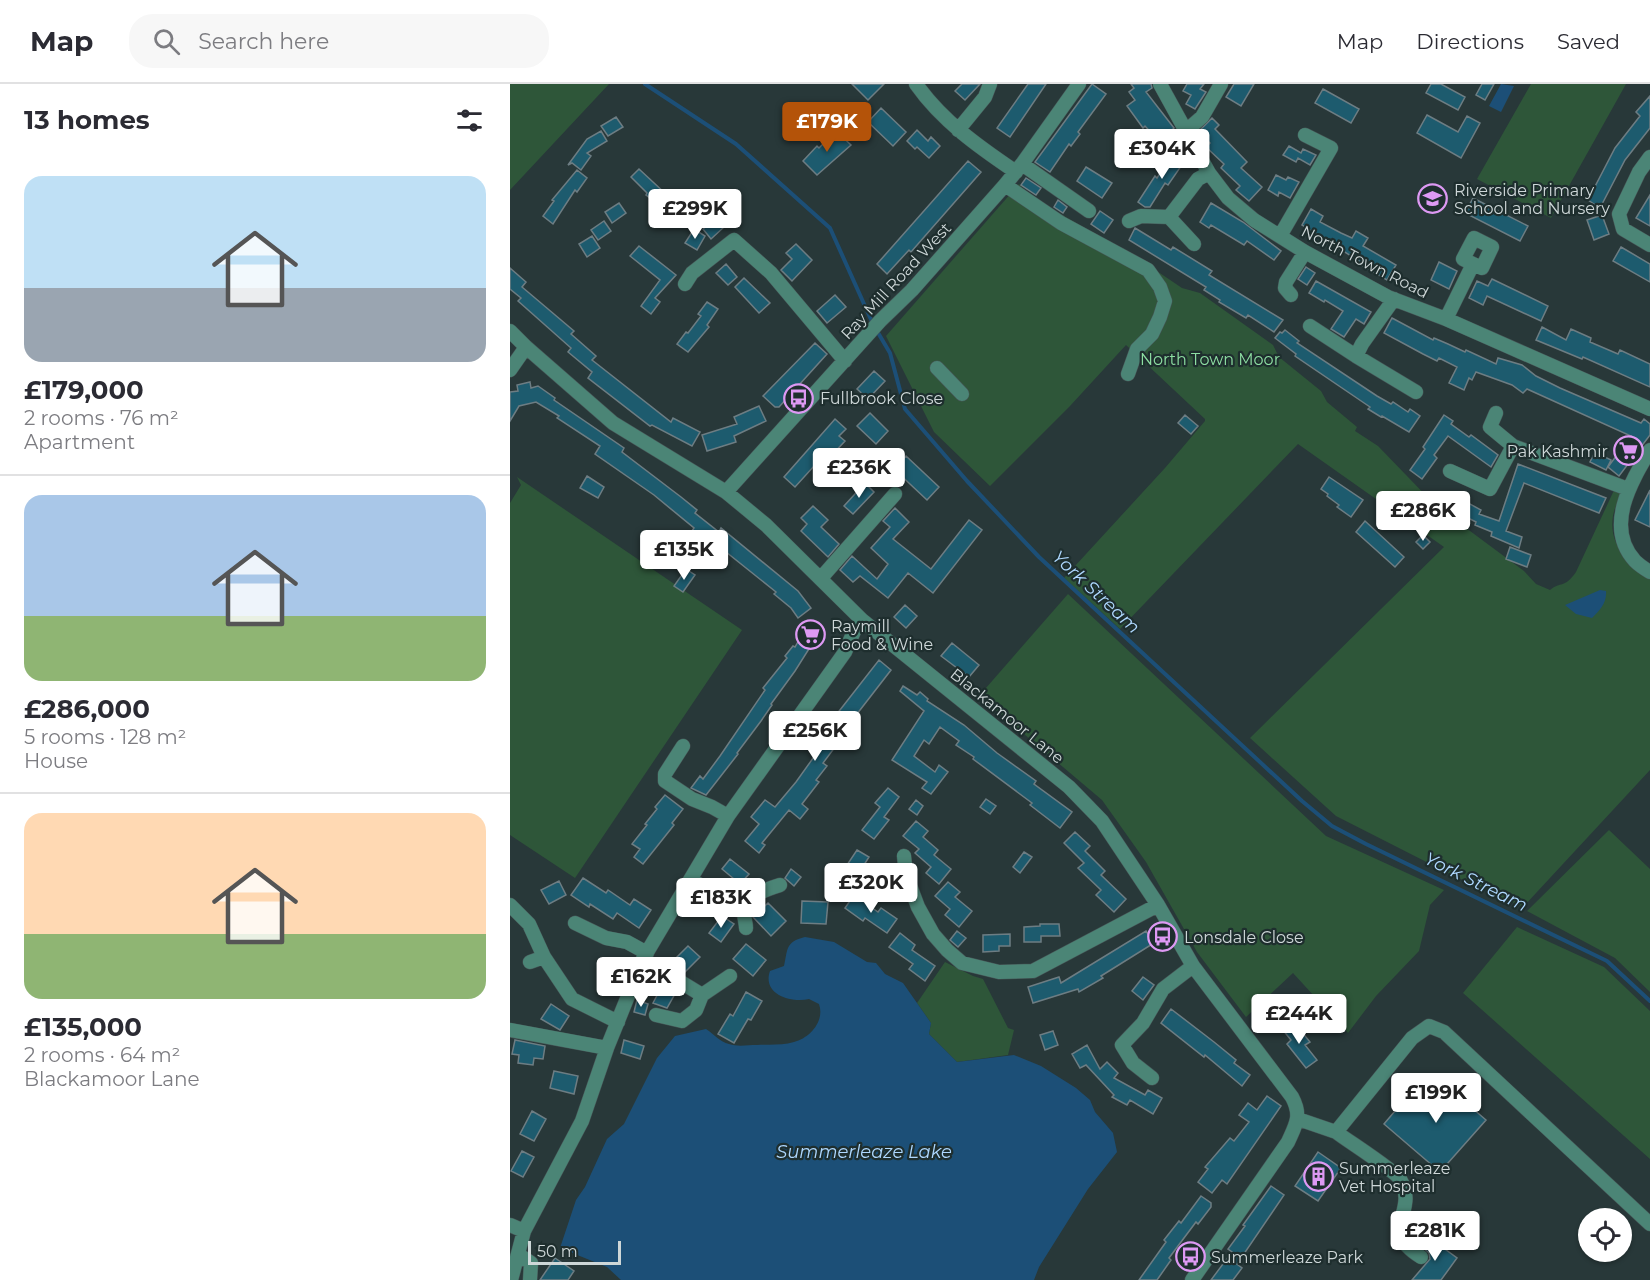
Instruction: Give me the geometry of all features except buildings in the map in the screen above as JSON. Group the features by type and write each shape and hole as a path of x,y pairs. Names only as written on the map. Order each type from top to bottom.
{"street":[{"path":"916,84 958,130 1089,211"},
{"path":"958,130 986,97 990,84"},
{"name":"Ray Mill Road West","path":"726,492 1005,185 1079,84"},
{"name":"North Town Road","path":"1160,84 1209,173 1228,198 1254,220 1305,252 1394,299 1650,409"},
{"path":"1187,130 1202,117 1221,84"},
{"path":"1280,236 1331,148 1305,135"},
{"path":"1650,157 1639,172 1619,214 1623,229 1650,245"},
{"path":"1169,217 1198,179 1209,173"},
{"path":"1005,185 1061,223 1148,270 1160,286 1165,301 1160,317 1152,334 1137,349 1128,374"},
{"path":"1129,221 1141,216 1169,217 1194,244"},
{"path":"685,284 692,273 734,240 771,273 844,361"},
{"path":"1291,295 1285,288 1286,282 1305,252"},
{"path":"1446,320 1473,264"},
{"path":"1356,356 1394,299"},
{"path":"1310,326 1416,392"},
{"name":"Blackamoor Lane","path":"510,331 613,423 726,492 766,525 862,620 1069,787 1102,821 1158,905 1193,966 1292,1097 1298,1113"},
{"path":"510,370 526,347"},
{"path":"937,368 962,394"},
{"path":"1496,413 1490,427 1513,446 1628,489"},
{"path":"1450,471 1490,489 1513,446"},
{"path":"1650,450 1628,489 1620,521 1621,538 1635,561 1650,572"},
{"path":"821,578 895,494"},
{"path":"511,1280 524,1231 582,1121 645,956 728,816 845,652 855,629 862,620"},
{"path":"683,746 665,774 665,781 692,799 728,816"},
{"path":"904,856 906,875 918,907 933,934 962,963 999,972 1033,970 1158,905"},
{"path":"882,881 906,875"},
{"path":"691,879 704,888 722,907 744,911"},
{"path":"746,928 744,911 748,903 760,891 780,885"},
{"path":"510,905 529,924 544,957 572,999 618,1022"},
{"path":"575,923 606,938 627,942 702,995"},
{"path":"530,962 544,957"},
{"path":"1152,1078 1133,1063 1122,1044 1143,1023 1163,989 1193,966"},
{"path":"656,1015 682,1021 696,1010 702,995 730,976"},
{"path":"1336,1132 1412,1038 1429,1026 1444,1032 1650,1224"},
{"path":"510,1030 608,1048"},
{"path":"1192,1280 1288,1142 1298,1113 1336,1132 1400,1178 1405,1191 1406,1207 1400,1222 1400,1235 1406,1248 1421,1257"},
{"path":"510,1225 524,1231"},
{"path":"518,1254 531,1263 530,1279"}],"green space":[{"path":"510,84 609,84 510,190"},
{"path":"1531,84 1626,84 1551,218 1477,179"},
{"name":"North Town Moor","path":"1019,184 1038,205 1056,215 1057,212 1133,255 1182,288 1200,293 1273,345 1279,357 1321,391 1327,402 1357,427 1355,431 1378,446 1435,505 1524,571 1536,584 1550,590 1572,577 1616,486 1621,493 1614,510 1612,527 1617,545 1628,560 1650,579 1650,770 1523,907 1454,876 1336,816 1250,738 1444,547 1298,444 1120,629 1064,578 1165,468 1205,419 1126,345 1070,406 990,486 934,432 886,336"},
{"path":"517,477 742,630 575,878 510,835 510,503 521,485"},
{"path":"1068,594 1326,836 1444,890 1430,905 1419,951 1376,996 1348,1033 1293,973 1246,1017 1197,952 1146,862 1102,800 979,696"},
{"path":"1609,830 1650,869 1650,992 1615,958 1527,911"},
{"path":"1517,927 1604,967 1650,1011 1650,1159 1463,993"},
{"path":"945,962 983,979 1008,1028 1014,1030 1008,1055 957,1062 929,1034 931,1023 917,1003"}],"water":[{"path":"1501,84 1514,86 1501,112 1489,106"},
{"path":"1600,590 1606,591 1604,603 1592,618 1576,614 1565,605"},
{"name":"Summerleaze Lake","path":"805,937 834,942 867,962 876,963 885,974 903,983 931,1023 929,1034 957,1062 1014,1055 1041,1066 1076,1088 1090,1100 1095,1112 1113,1133 1117,1152 1088,1189 1039,1267 1034,1280 621,1280 607,1267 560,1248 576,1200 585,1187 607,1139 624,1124 657,1058 675,1036 706,1029 723,1042 732,1045 780,1044 800,1040 815,1028 820,1017 819,1004 809,999 794,1000 779,995 770,986 769,979 770,971 784,966 788,947 794,941"}],"waterway":[{"name":"York Stream","path":"645,84 736,144 830,228 873,324"},
{"name":"York Stream","path":"877,331 890,353 905,409 967,481 1039,557 1302,801 1332,826 1366,844 1607,961 1650,1001"}],"place":[{"name":"Riverside Primary School and Nursery","path":"1433,199"},
{"name":"Fullbrook Close","path":"799,398"},
{"name":"Pak Kashmir","path":"1629,451"},
{"name":"Raymill Food & Wine","path":"810,635"},
{"name":"Lonsdale Close","path":"1163,937"},
{"name":"Summerleaze Vet Hospital","path":"1318,1177"},
{"name":"Summerleaze Park","path":"1190,1257"}]}
